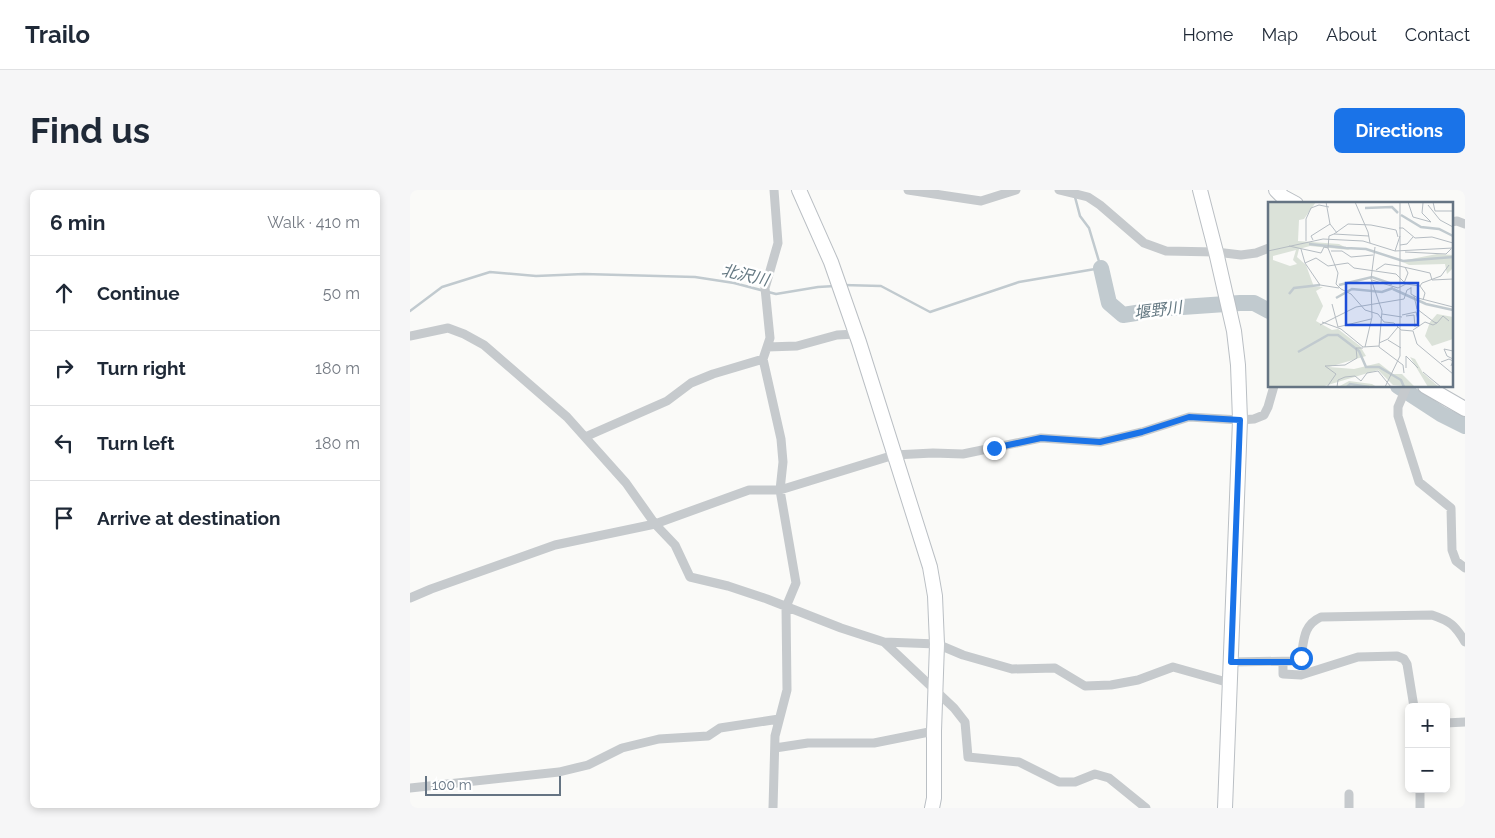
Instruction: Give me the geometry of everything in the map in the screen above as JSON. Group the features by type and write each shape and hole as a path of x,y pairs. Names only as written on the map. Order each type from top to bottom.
{"street":[{"path":"773,808 775,736 787,690 786,607 796,583 780,490 783,462 781,439 763,360 770,338 765,288 778,243 774,190"},
{"path":"799,190 831,262 930,566 935,596 936,644 934,798 932,808"},
{"path":"908,190 981,201 1016,190"},
{"path":"1200,190 1231,320 1238,365 1240,420 1225,808"},
{"path":"1276,190 1292,202"},
{"path":"1063,192 1088,197 1144,243 1166,251 1216,252 1241,255 1256,253 1268,248"},
{"path":"1452,222 1457,221 1465,224"},
{"path":"410,336 448,328 484,345 567,417 626,483 655,524 675,545 690,577 767,599 841,628 884,642 936,644 963,655 1012,669 1055,668 1085,686 1111,685 1138,680 1173,667 1230,682"},
{"path":"767,347 797,346 837,335 856,334"},
{"path":"585,437 667,401 691,383 713,374 763,360"},
{"path":"410,598 555,544 655,524 749,490 780,490 894,455 963,454 1041,438 1100,442 1142,432 1189,417 1254,419 1264,415 1273,388"},
{"path":"1406,388 1398,407 1398,416 1419,482 1451,508 1452,550 1456,561 1465,568"},
{"path":"1428,388 1465,409"},
{"path":"1231,662 1295,662 1301,658 1308,626 1314,620 1321,617 1432,614 1447,620 1458,629 1465,642"},
{"path":"884,642 954,708 965,722 968,757 1019,762 1058,782 1075,782 1095,774 1108,778 1146,808"},
{"path":"1283,662 1283,674 1302,675 1358,657 1397,656 1404,659 1407,664 1413,703"},
{"path":"410,788 559,772 588,765 622,748 659,740 708,736 720,728 779,719"},
{"path":"1450,723 1465,722"},
{"path":"775,748 808,743 874,743 934,731"},
{"path":"1420,793 1420,808"},
{"path":"1349,794 1349,808"}],"waterway":[{"name":"北沢川","path":"843,285 881,286 930,312 1019,282 1101,268 1089,228 1080,216 1075,197"},
{"name":"堰野川","path":"1101,268 1109,303 1123,315 1168,308 1240,303 1254,303 1268,310"},
{"name":"北沢川","path":"410,311 442,287 490,272 536,276 584,274 695,277 734,283 776,294 835,286"},
{"name":"堰野川","path":"1401,388 1441,414 1465,426"}],"route":[{"path":"994,448 1041,438 1100,442 1142,432 1189,417 1240,420 1231,662 1295,662 1301,658"}]}
